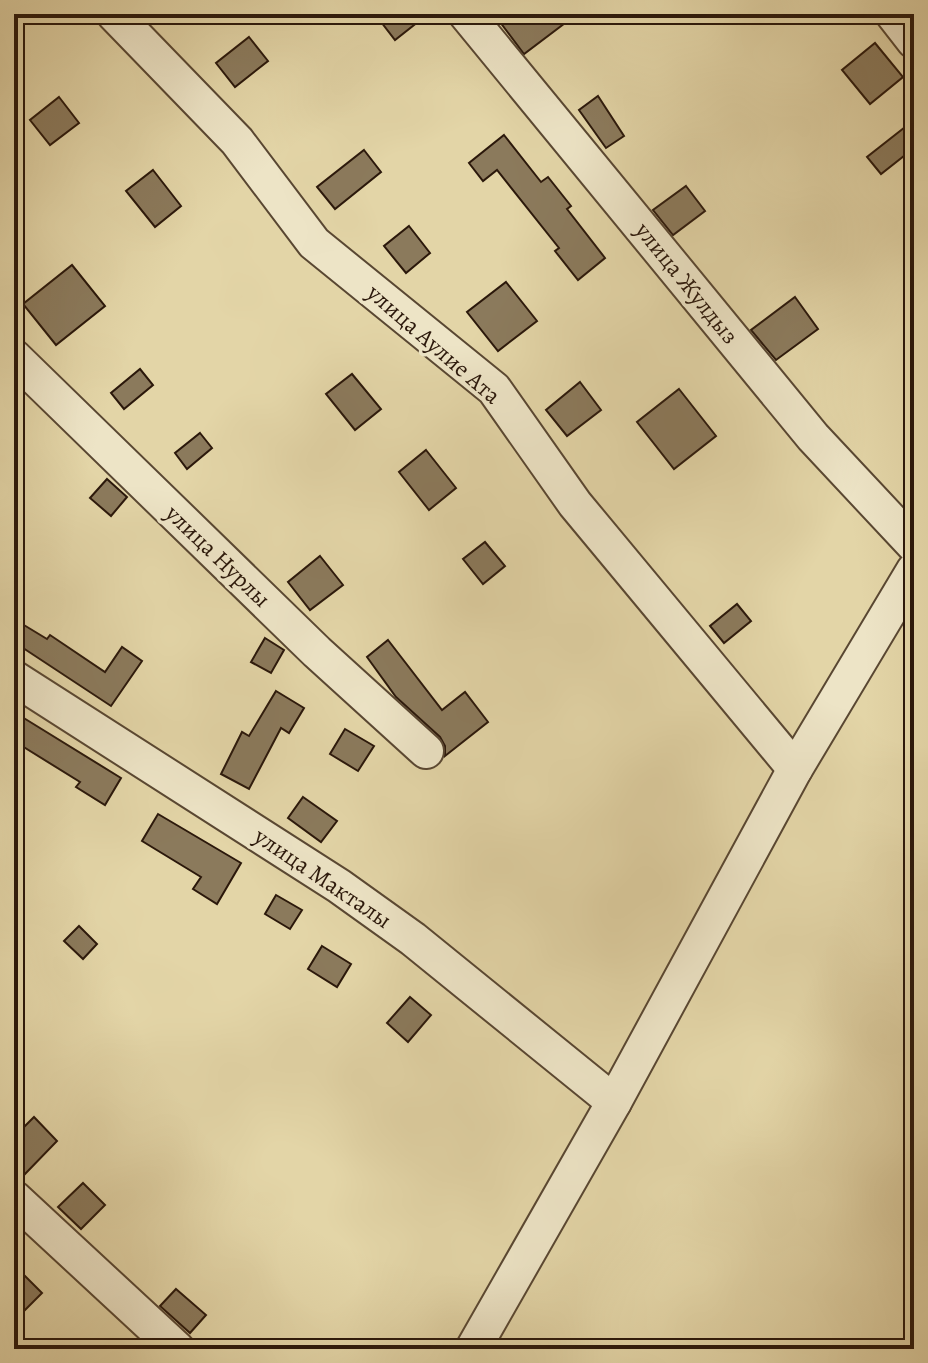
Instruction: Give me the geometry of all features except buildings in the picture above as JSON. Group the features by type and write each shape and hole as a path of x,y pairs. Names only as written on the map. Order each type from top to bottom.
{"street":[{"name":"улица Аулие Ата","path":"114,14 237,141 314,243 494,389 575,504 795,769"},
{"name":"улица Жулдыз","path":"466,14 813,437 914,545"},
{"path":"893,14 914,41"},
{"name":"улица Нурлы","path":"14,357 317,652 426,751"},
{"path":"473,1349 614,1102 795,769 914,570"},
{"name":"улица Макталы","path":"14,678 339,886 413,939 614,1102"},
{"path":"14,1198 177,1349"}]}
